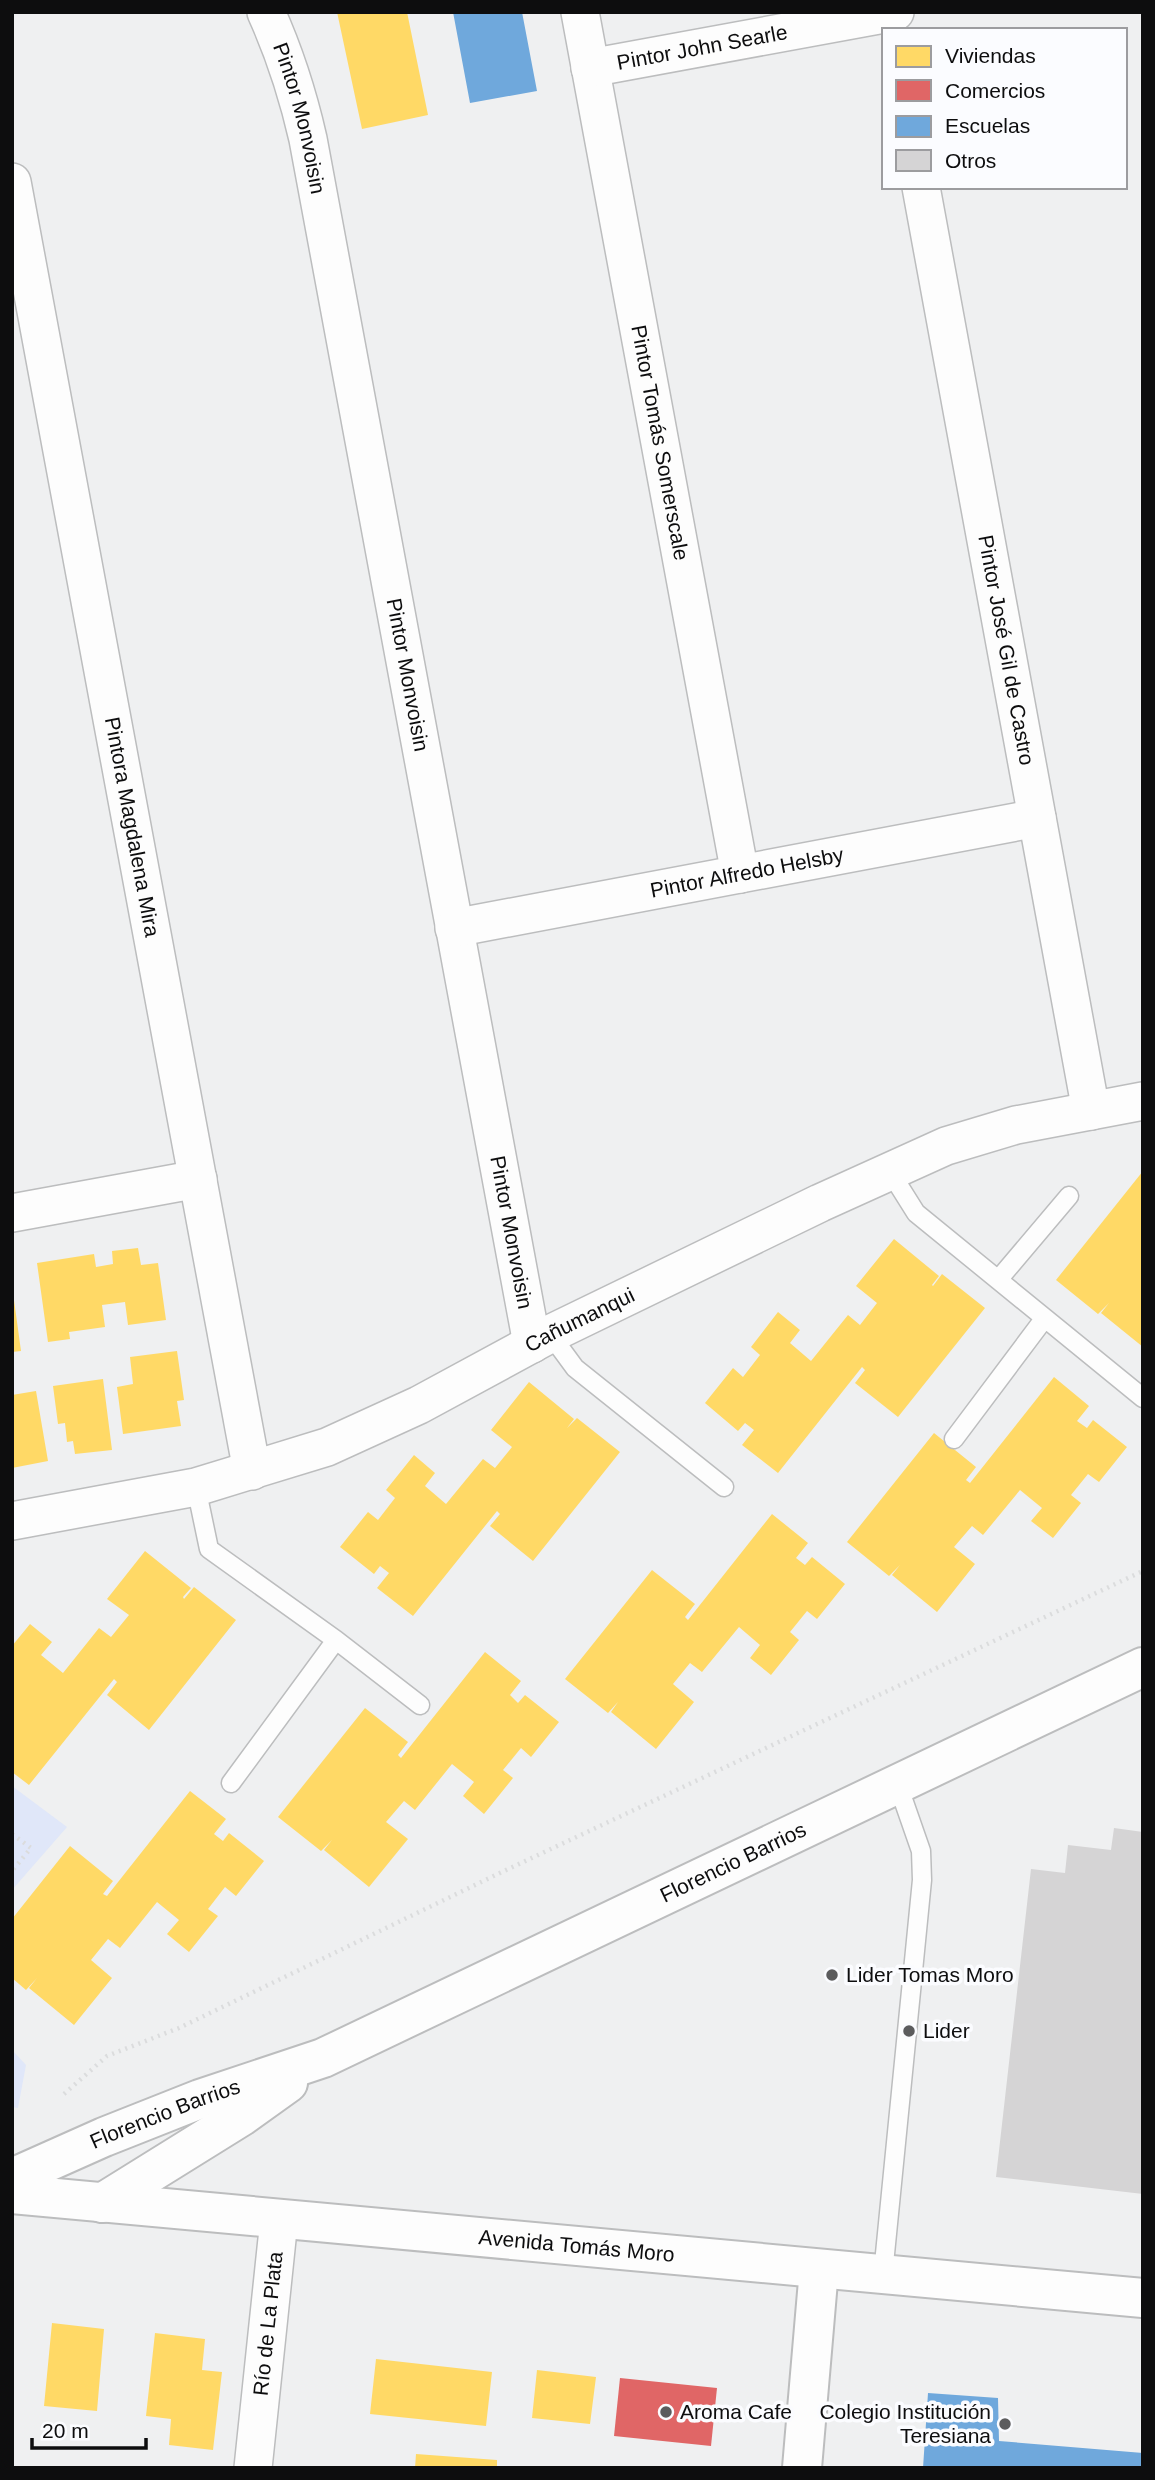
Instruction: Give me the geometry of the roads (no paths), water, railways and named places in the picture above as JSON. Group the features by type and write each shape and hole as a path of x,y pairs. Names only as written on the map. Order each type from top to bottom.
{"main road":[{"name":"Florencio Barrios","path":"12,2178 104,2137 200,2099 323,2058 1143,1667"},
{"name":"Florencio Barrios","path":"102,2203 242,2116 323,2058"},
{"name":"Avenida Tomás Moro","path":"12,2194 1143,2298"},
{"path":"802,2468 819,2269"}],"street":[{"name":"Pintor Monvoisin","path":"266,12 296,89 308,139 454,928 541,1339"},
{"name":"Pintor Tomás Somerscale","path":"580,12 740,874"},
{"name":"Pintor John Searle","path":"590,68 891,17"},
{"name":"Pintora Magdalena Mira","path":"12,182 251,1471"},
{"name":"Pintor José Gil de Castro","path":"920,189 1091,1111"},
{"name":"Pintor Alfredo Helsby","path":"454,928 1037,818"},
{"name":"Cañumanqui","path":"12,1521 196,1487 327,1447 419,1405 541,1339 890,1170 946,1146 1016,1125 1143,1101"},
{"path":"12,1213 198,1179"},
{"name":"Río de La Plata","path":"253,2468 279,2220"}],"lane":[{"path":"890,1170 916,1213 1143,1398"},
{"path":"998,1280 1069,1196"},
{"path":"954,1439 1044,1320"},
{"path":"541,1339 724,1487"},
{"path":"196,1487 209,1549 336,1640 420,1705"},
{"path":"231,1783 336,1640"},
{"path":"883,2274 921,1891 921,1851 898,1786"}],"place":[{"name":"Lider Tomas Moro","path":"832,1975"},
{"name":"Lider","path":"909,2031"},
{"name":"Aroma Cafe","path":"666,2412"},
{"name":"Colegio Institución Teresiana","path":"1005,2424"}]}
